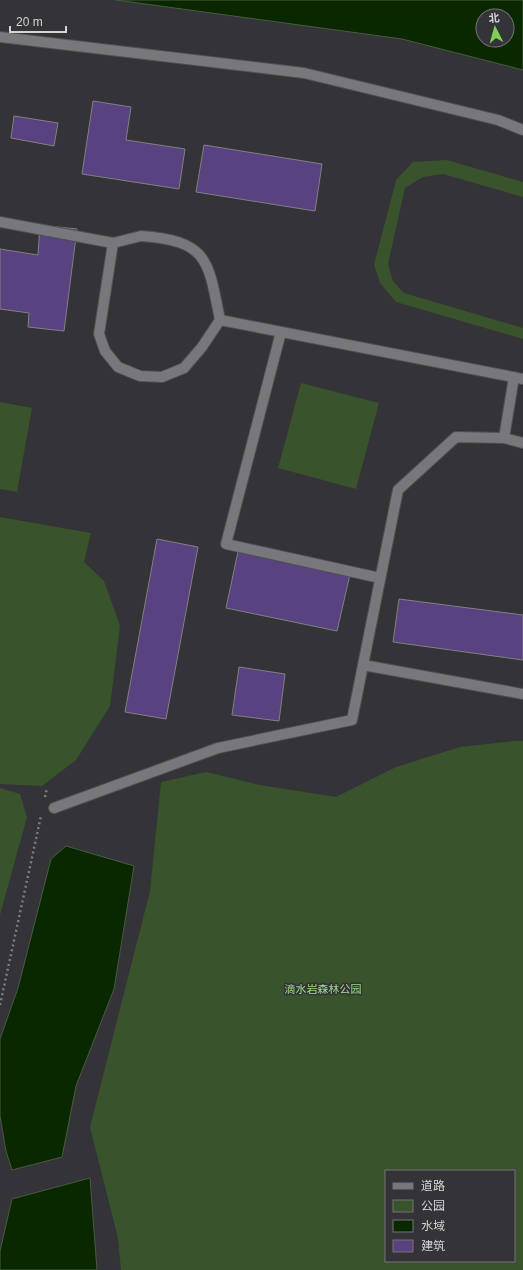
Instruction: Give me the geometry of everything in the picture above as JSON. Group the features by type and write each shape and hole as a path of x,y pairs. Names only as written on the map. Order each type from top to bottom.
{"street":[{"path":"0,37 304,73 498,120 523,130"},
{"path":"0,222 113,243 141,236 166,238 187,245 200,254 209,271 220,320 202,347 184,368 162,377 140,376 118,367 105,351 99,334 113,243"},
{"path":"220,320 518,378 504,438"},
{"path":"281,332 226,544 380,578"},
{"path":"54,808 218,748 352,720 398,490 456,437 504,438 523,444"},
{"path":"363,665 523,694"}],"path":[{"path":"44,803 47,788"},
{"path":"0,1005 26,895 42,811"}],"green space":[{"path":"447,160 523,182 523,197 443,174 423,177 405,188 388,264 393,281 404,293 523,328 523,339 396,302 380,283 374,265 396,180 413,162"},
{"path":"301,383 379,403 356,489 278,468"},
{"path":"0,402 32,408 17,492 0,489"},
{"path":"0,517 91,533 84,562 104,581 120,626 110,706 76,760 42,786 0,784"},
{"name":"滴水岩森林公园","path":"523,741 523,1270 121,1270 118,1238 90,1127 150,891 161,782 206,772 260,785 336,797 396,767 460,747"},
{"path":"0,788 20,794 27,817 0,915"}],"water":[{"path":"116,0 523,0 523,70 402,39"},
{"path":"66,846 134,866 114,989 76,1086 62,1157 12,1170 6,1151 0,1116 0,1039 18,988 51,859"},
{"path":"90,1178 97,1270 0,1270 0,1251 12,1199"}],"building":[{"path":"93,101 131,107 126,140 185,149 179,189 82,174"},
{"path":"14,116 58,123 54,146 11,138"},
{"path":"204,145 322,164 315,211 196,192"},
{"path":"40,225 77,229 64,331 28,327 29,313 0,309 0,249 38,255"},
{"path":"157,539 198,547 166,719 125,712"},
{"path":"239,547 351,570 337,631 226,608"},
{"path":"399,599 523,615 523,660 393,642"},
{"path":"239,667 285,674 279,721 232,715"}]}
